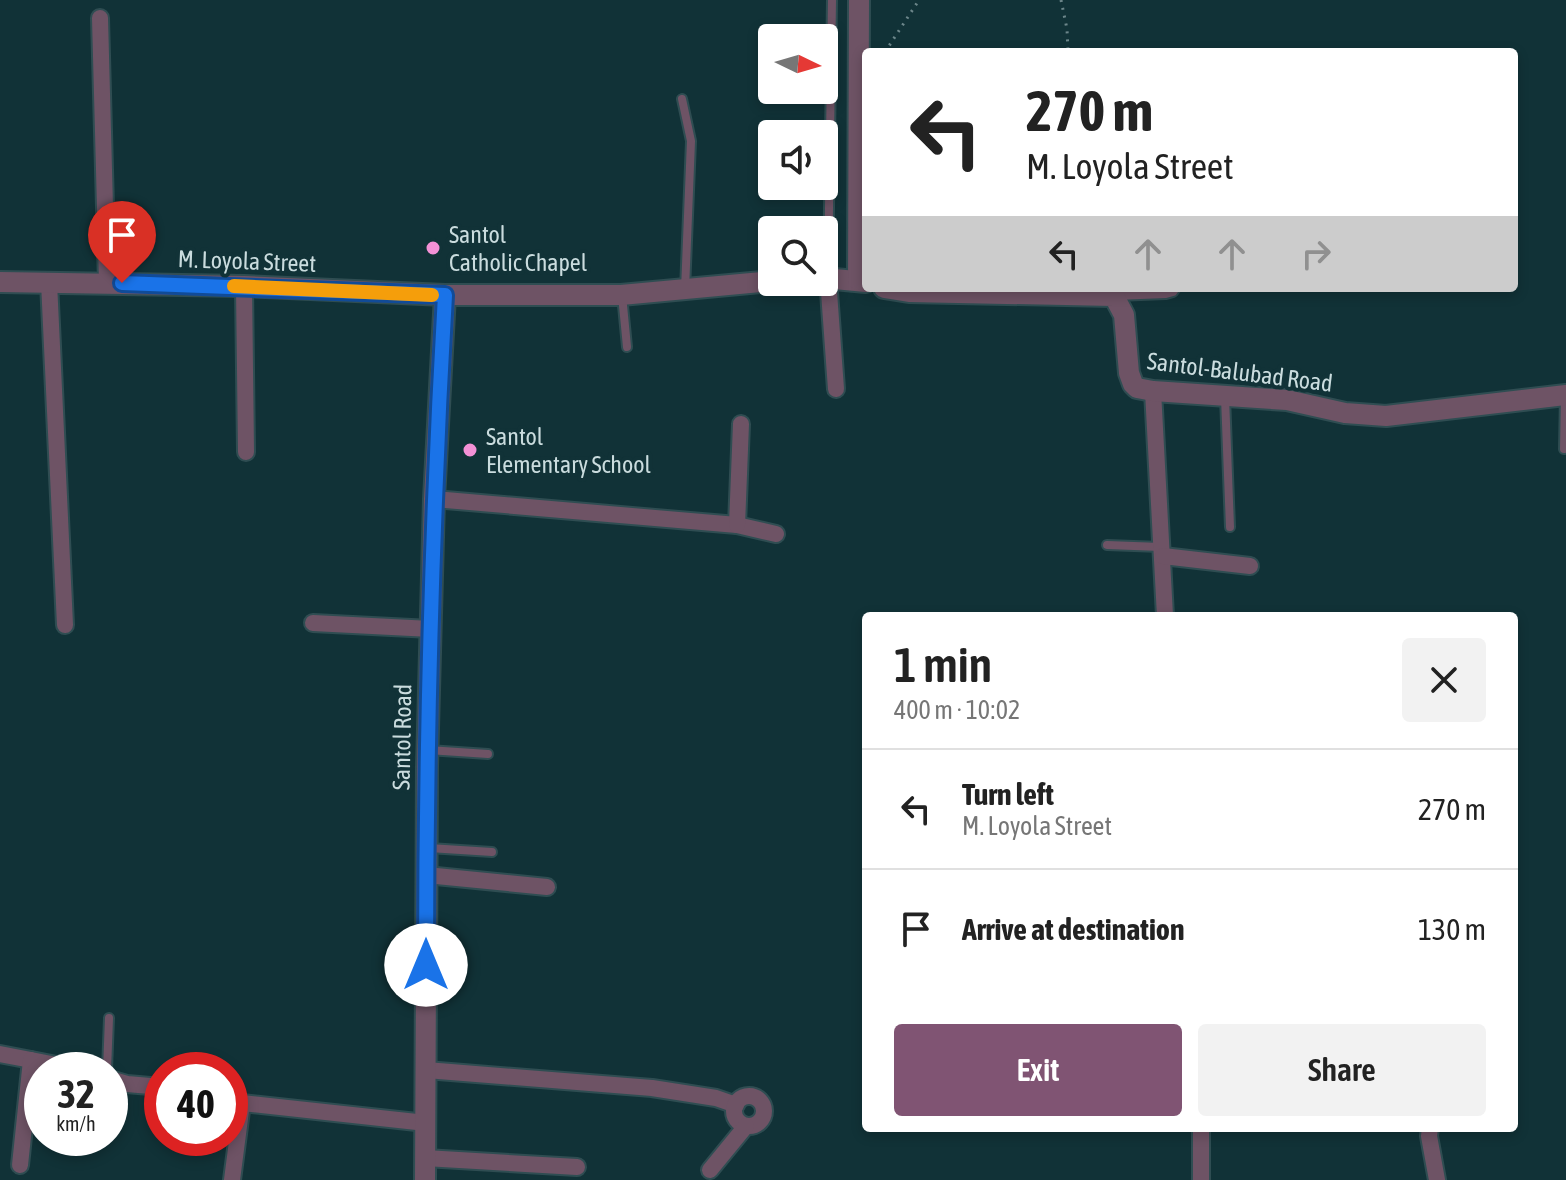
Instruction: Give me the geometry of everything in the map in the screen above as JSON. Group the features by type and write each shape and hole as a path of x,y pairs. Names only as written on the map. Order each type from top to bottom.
{"street":[{"path":"859,0 862,112"},
{"path":"100,18 107,283"},
{"path":"838,279 862,281"},
{"name":"M. Loyola Street","path":"0,282 244,286 445,295"},
{"path":"49,282 65,625"},
{"path":"445,295 621,295 758,282"},
{"path":"244,286 246,452"},
{"path":"909,292 1114,296"},
{"name":"Santol Road","path":"425,1180 427,750 434,499 445,295"},
{"path":"828,296 836,389"},
{"name":"Santol-Balubad Road","path":"1114,296 1124,315 1129,373 1137,388 1287,400 1345,413 1386,416 1566,396"},
{"path":"1153,391 1165,612"},
{"path":"737,525 741,424"},
{"path":"434,499 737,525 776,534"},
{"path":"1162,552 1250,566"},
{"path":"313,623 431,629"},
{"path":"426,875 547,887"},
{"path":"0,1054 24,1059"},
{"path":"426,1070 652,1088 716,1098 736,1105"},
{"path":"746,1096 752,1096 763,1104 763,1118 753,1126 746,1126 736,1118 736,1105 746,1096"},
{"path":"248,1102 426,1123"},
{"path":"710,1170 746,1126"},
{"path":"20,1165 24,1127"},
{"path":"1201,1132 1201,1180"},
{"path":"1430,1132 1437,1180"},
{"path":"232,1180 233,1156"},
{"path":"425,1158 577,1167"}],"lane":[{"path":"827,216 832,0"},
{"path":"682,99 691,141 685,290"},
{"path":"1114,296 1173,292"},
{"path":"621,295 627,347"},
{"path":"1225,396 1230,527"},
{"path":"1564,449 1566,396"},
{"path":"1107,545 1162,552"},
{"path":"427,750 488,754"},
{"path":"426,848 492,852"},
{"path":"108,1052 109,1018"}],"path":[{"path":"888,48 919,0"},
{"path":"1061,0 1068,48"}],"slow traffic":[{"path":"234,286 432,295"}],"place":[{"name":"Santol Catholic Chapel","path":"433,248"},
{"name":"Santol Elementary School","path":"470,450"}],"route":[{"path":"122,283 445,295 434,499 426,786 426,965"}]}
